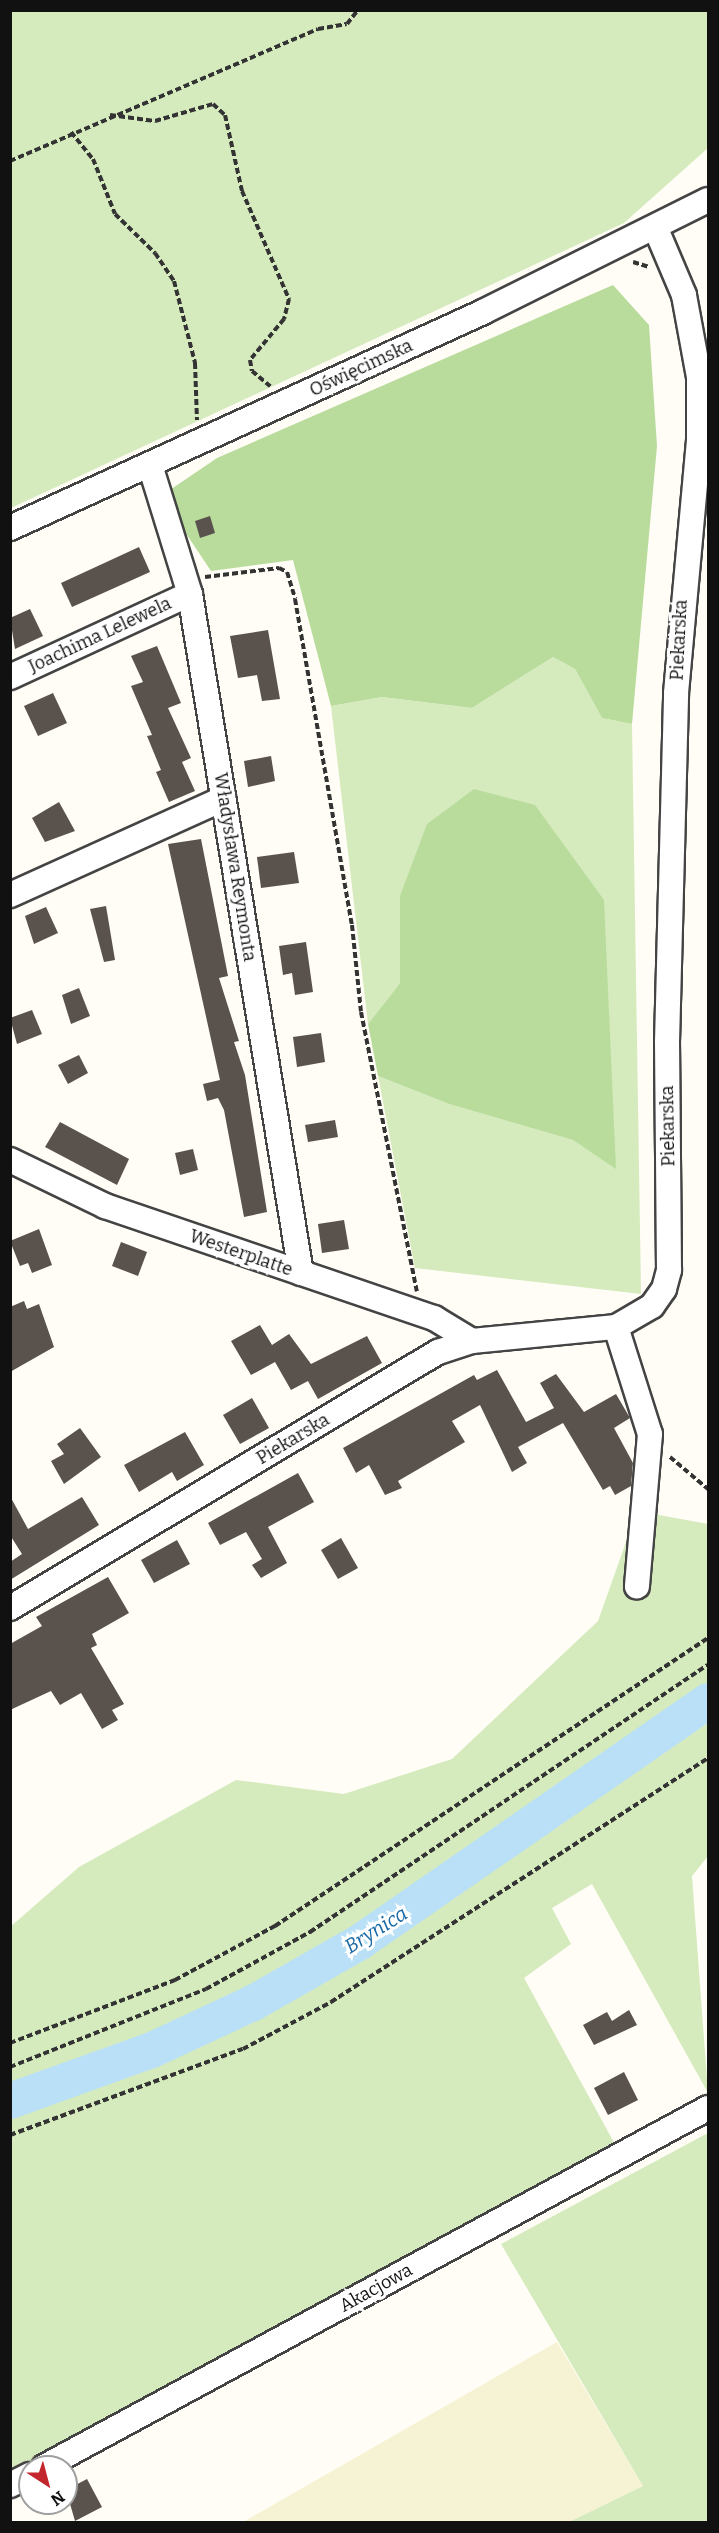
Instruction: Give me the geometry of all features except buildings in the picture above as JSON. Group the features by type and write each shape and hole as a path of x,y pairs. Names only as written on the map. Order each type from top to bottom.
{"street":[{"name":"Oświęcimska","path":"10,528 656,229 708,200"},
{"name":"Piekarska","path":"10,1608 438,1352 472,1341 616,1327 652,1306 669,1270 667,1042 676,693 699,438 699,377 684,295 656,229"},
{"name":"Władysława Reymonta","path":"150,465 188,587 301,1273"},
{"name":"Joachima Lelewela","path":"10,677 188,587"},
{"path":"10,895 223,799"},
{"name":"Westerplatte","path":"10,1160 105,1206 423,1315 472,1341"},
{"path":"616,1327 650,1434 647,1520 637,1586"},
{"name":"Akacjowa","path":"66,2455 708,2108"}],"path":[{"path":"10,161 110,115 318,29 347,24 358,10"},
{"path":"110,115 155,122 213,104 225,115 242,191 289,299 284,319 250,360 252,371 274,388"},
{"path":"71,132 93,159 115,213 155,253 174,281 195,363 197,424"},
{"path":"188,587 279,568 287,572 296,599 351,925 360,1012 423,1315"},
{"path":"650,1434 687,1477 708,1489"},
{"path":"10,2043 175,1980 305,1908 708,1638"},
{"path":"10,2067 206,1989 310,1932 708,1665"},
{"path":"10,2136 211,2062 331,2002 708,1758"}],"shaded area":[{"path":"557,2342 643,2486 569,2522 243,2522"}],"green space":[{"path":"10,11 708,11 708,148 624,223 11,508"},
{"path":"613,285 649,325 657,446 632,724 602,718 575,669 553,657 472,708 382,697 331,706 293,560 211,571 161,496 217,458"},
{"path":"553,657 575,669 602,718 632,724 641,1294 415,1268 378,1076 449,1104 573,1140 616,1168 400,896 400,983 368,1024 331,706 382,697 472,708"},
{"path":"474,789 535,805 604,900 616,1169 573,1140 449,1104 378,1076 368,1024 400,983 400,896 427,824"},
{"path":"637,1511 708,1524 708,1692 343,1941 198,2019 11,2091 10,1927 79,1867 236,1780 344,1794 452,1759 598,1621"},
{"path":"708,1723 708,1856 692,1876 708,2093 592,1884 552,1908 571,1944 524,1978 617,2148 41,2455 18,2455 18,2467 11,2471 10,2110 152,2057 271,2002 372,1946"},
{"path":"708,2133 708,2522 569,2522 643,2486 501,2244"}],"waterway":[{"name":"Brynica","path":"10,2101 152,2050 253,2003 360,1942 708,1701"}]}
